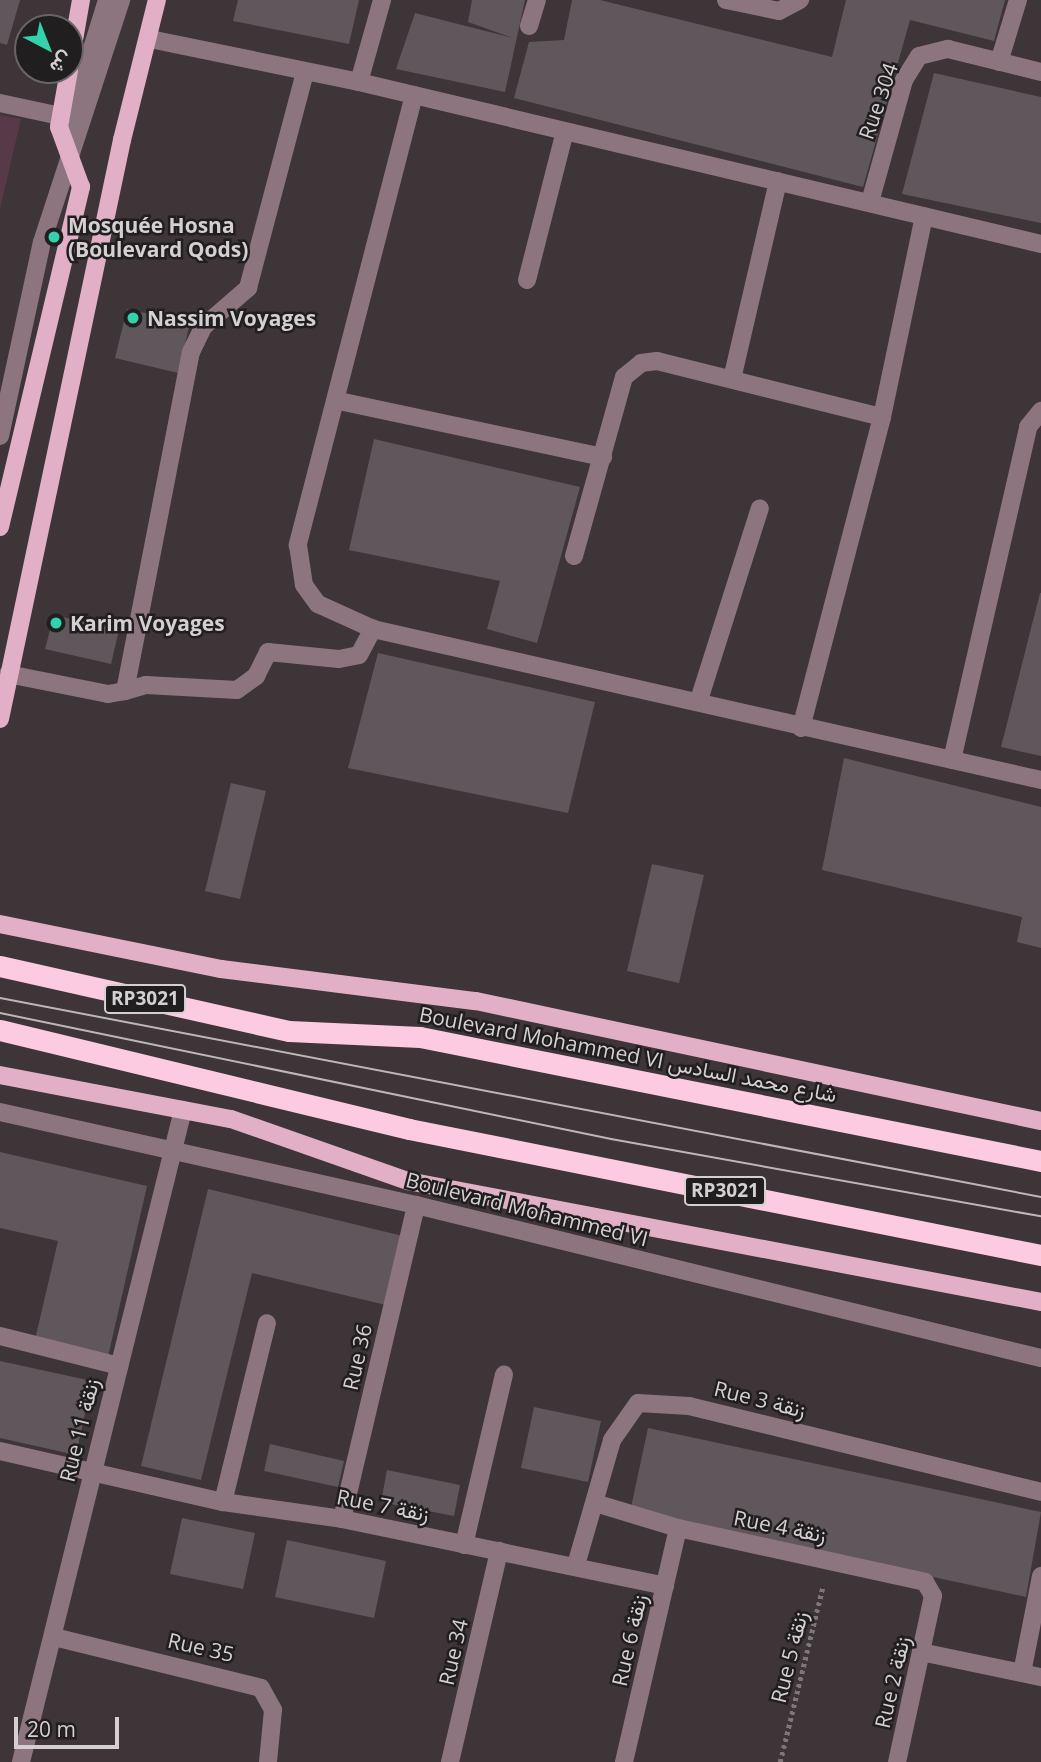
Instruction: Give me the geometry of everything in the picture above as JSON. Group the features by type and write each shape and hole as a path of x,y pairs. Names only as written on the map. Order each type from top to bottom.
{"highway":[{"name":"Boulevard Mohammed VI شارع محمد السادس","path":"0,966 289,1031 420,1037 1041,1161"},
{"name":"RP3021","path":"0,1030 409,1129 1041,1255"}],"main road":[{"path":"0,719 122,140 158,0"},
{"path":"0,527 81,187 67,150 60,116 66,84"},
{"path":"0,924 221,969 476,1001 1041,1121"},
{"name":"Boulevard Mohammed VI","path":"0,1075 183,1110 266,1130 408,1181 1041,1302"}],"street":[{"path":"0,436 42,242 107,0"},
{"path":"0,380 32,237 67,150 121,0"},
{"path":"359,82 382,0"},
{"path":"529,26 537,0"},
{"path":"726,0 779,11 800,0"},
{"path":"999,62 1018,0"},
{"path":"150,39 359,82 564,135 870,202 1041,244"},
{"name":"Rue 304","path":"870,202 904,80 919,57 948,49 1041,72"},
{"path":"125,691 191,352 203,327 248,288 305,73"},
{"path":"414,95 339,401 298,545 298,565 318,604 373,629 699,700 801,728 1041,780"},
{"path":"0,103 60,116"},
{"path":"527,280 564,135"},
{"path":"732,379 778,181"},
{"path":"801,728 881,417 923,216"},
{"path":"574,556 624,377 632,368 657,361 881,417"},
{"path":"339,401 603,457"},
{"path":"952,760 1028,427 1041,411"},
{"path":"699,700 760,508"},
{"path":"8,674 108,694 146,685 237,690 256,676 268,652 349,657 359,655 373,629"},
{"name":"Rue 11 زنقة","path":"21,1762 183,1110"},
{"name":"Boulevard Mohammed VI","path":"0,1112 416,1205 1041,1358"},
{"name":"Rue 36","path":"342,1519 416,1205"},
{"path":"223,1502 267,1322"},
{"path":"0,1336 119,1366"},
{"path":"464,1545 504,1375"},
{"name":"Rue 3 زنقة","path":"576,1565 620,1422 638,1403 654,1401 1041,1492"},
{"name":"Rue 7 زنقة","path":"0,1451 93,1469 223,1502 342,1519 576,1565 665,1586"},
{"name":"Rue 4 زنقة","path":"595,1503 678,1528 920,1579 932,1591 930,1612"},
{"name":"Rue 6 زنقة","path":"624,1762 678,1528"},
{"name":"Rue 34","path":"450,1762 499,1551"},
{"path":"1022,1673 1041,1576"},
{"name":"Rue 2 زنقة","path":"897,1762 930,1612"},
{"name":"Rue 35","path":"54,1637 261,1688 273,1710 268,1762"},
{"path":"921,1652 1041,1677"}],"path":[{"name":"Rue 5 زنقة","path":"780,1762 829,1559"}],"shaded area":[{"path":"0,115 21,119 0,209"}],"building":[{"path":"0,0 20,0 7,45 0,43"},
{"path":"238,0 359,0 349,44 233,21"},
{"path":"472,0 525,0 505,92 396,69 415,13 513,38 468,22"},
{"path":"572,0 600,0 832,57 846,0 1005,0 994,41 910,20 863,187 514,98 529,42 564,40"},
{"path":"934,73 1041,97 1041,223 902,194"},
{"path":"127,309 190,323 178,373 115,358"},
{"path":"374,439 580,487 537,643 487,629 500,581 349,550"},
{"path":"1041,593 1041,756 1001,747"},
{"path":"54,615 119,630 111,664 45,649"},
{"path":"378,653 595,702 568,813 348,768"},
{"path":"844,758 1041,807 1041,948 1017,942 1022,917 822,870"},
{"path":"231,783 266,791 240,899 205,891"},
{"path":"652,864 704,875 679,983 627,971"},
{"path":"0,1152 147,1186 107,1361 34,1344 58,1241 0,1228"},
{"path":"208,1189 407,1237 390,1306 252,1273 201,1480 141,1466"},
{"path":"0,1361 92,1381 76,1455 0,1438"},
{"path":"534,1407 601,1421 588,1482 521,1468"},
{"path":"648,1428 1041,1512 1026,1597 630,1512"},
{"path":"270,1444 344,1461 338,1487 264,1471"},
{"path":"387,1470 460,1485 454,1516 381,1502"},
{"path":"182,1518 255,1533 243,1589 170,1574"},
{"path":"287,1540 386,1561 374,1618 275,1597"}],"tram line":[{"path":"0,998 1041,1197"},
{"path":"0,1013 611,1139 1041,1216"}],"place":[{"name":"Mosquée Hosna (Boulevard Qods)","path":"54,237"},
{"name":"Nassim Voyages","path":"133,318"},
{"name":"Karim Voyages","path":"56,623"}]}
